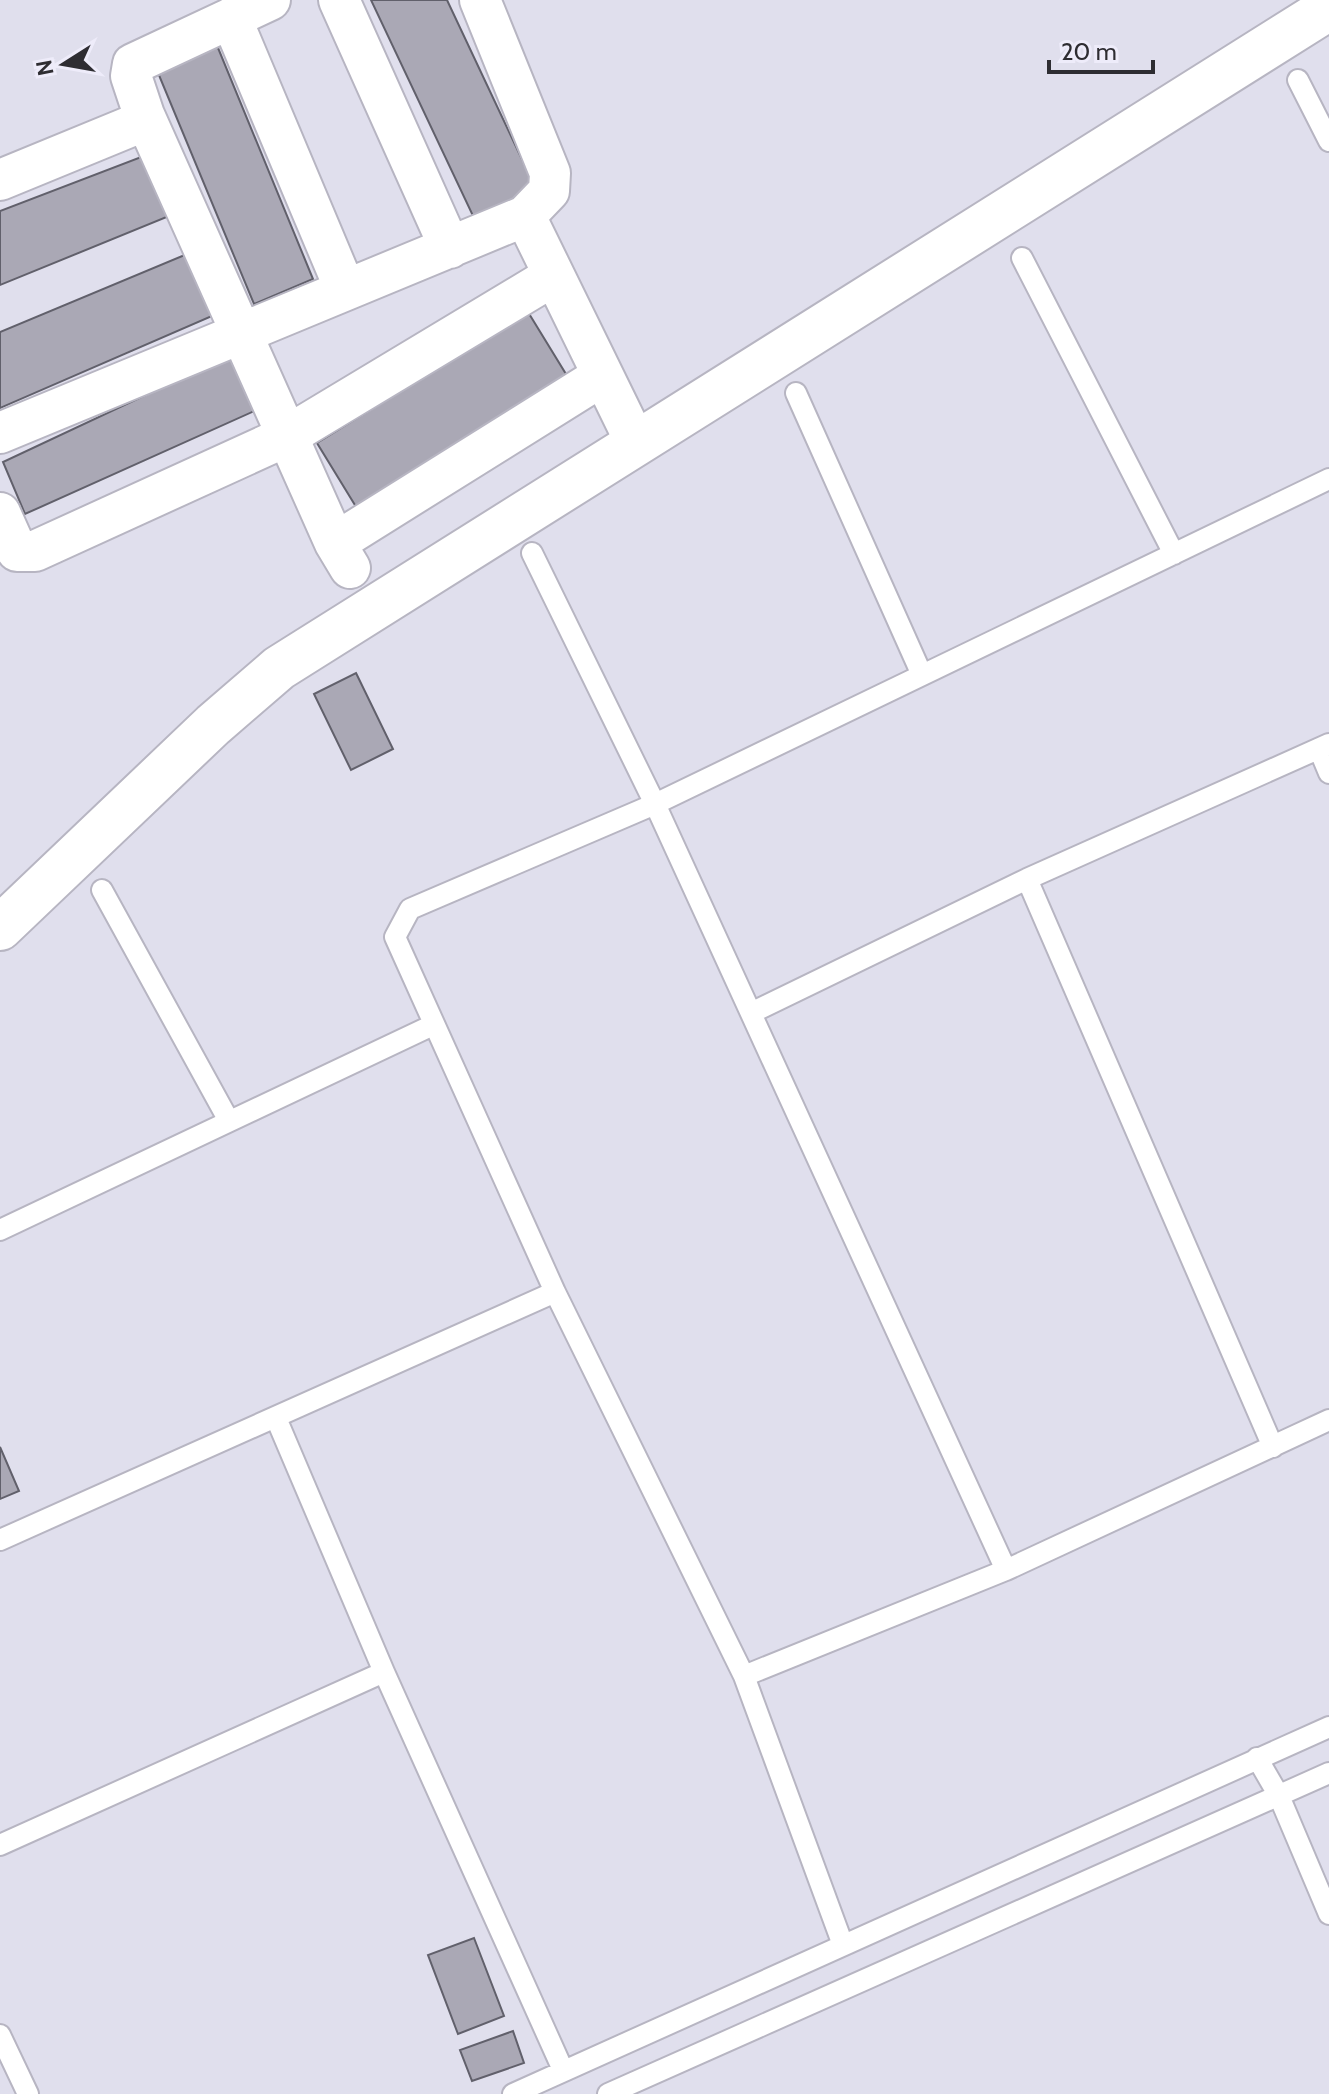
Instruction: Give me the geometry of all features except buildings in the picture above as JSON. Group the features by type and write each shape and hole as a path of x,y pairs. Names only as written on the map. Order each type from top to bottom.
{"street":[{"path":"270,0 133,64 131,76 144,115 342,556 349,584 373,609"},
{"path":"339,0 450,248"},
{"path":"0,433 525,216 549,191 550,173 480,0"},
{"path":"0,928 202,736 279,668 1329,8"},
{"path":"231,18 345,289"},
{"path":"0,180 134,125 144,115"},
{"path":"525,216 636,443"},
{"path":"0,513 17,551 35,551 287,436 553,276"},
{"path":"342,556 602,376"}],"lane":[{"path":"1298,80 1329,141"},
{"path":"1022,258 1174,554"},
{"path":"796,393 922,675"},
{"path":"843,1945 744,1676 555,1292 395,937 410,909 655,804 1329,479"},
{"path":"532,553 655,804 1006,1570"},
{"path":"751,1013 1027,879 1324,746 1329,773"},
{"path":"1027,879 1273,1447"},
{"path":"102,890 229,1121"},
{"path":"0,1230 433,1025"},
{"path":"0,1540 555,1292"},
{"path":"276,1418 384,1672 563,2070"},
{"path":"744,1676 1006,1570 1329,1420"},
{"path":"0,1845 384,1672"},
{"path":"513,2094 1329,1727"},
{"path":"1257,1758 1279,1796 1329,1914"},
{"path":"608,2094 1329,1773"},
{"path":"0,2035 28,2094"}]}
